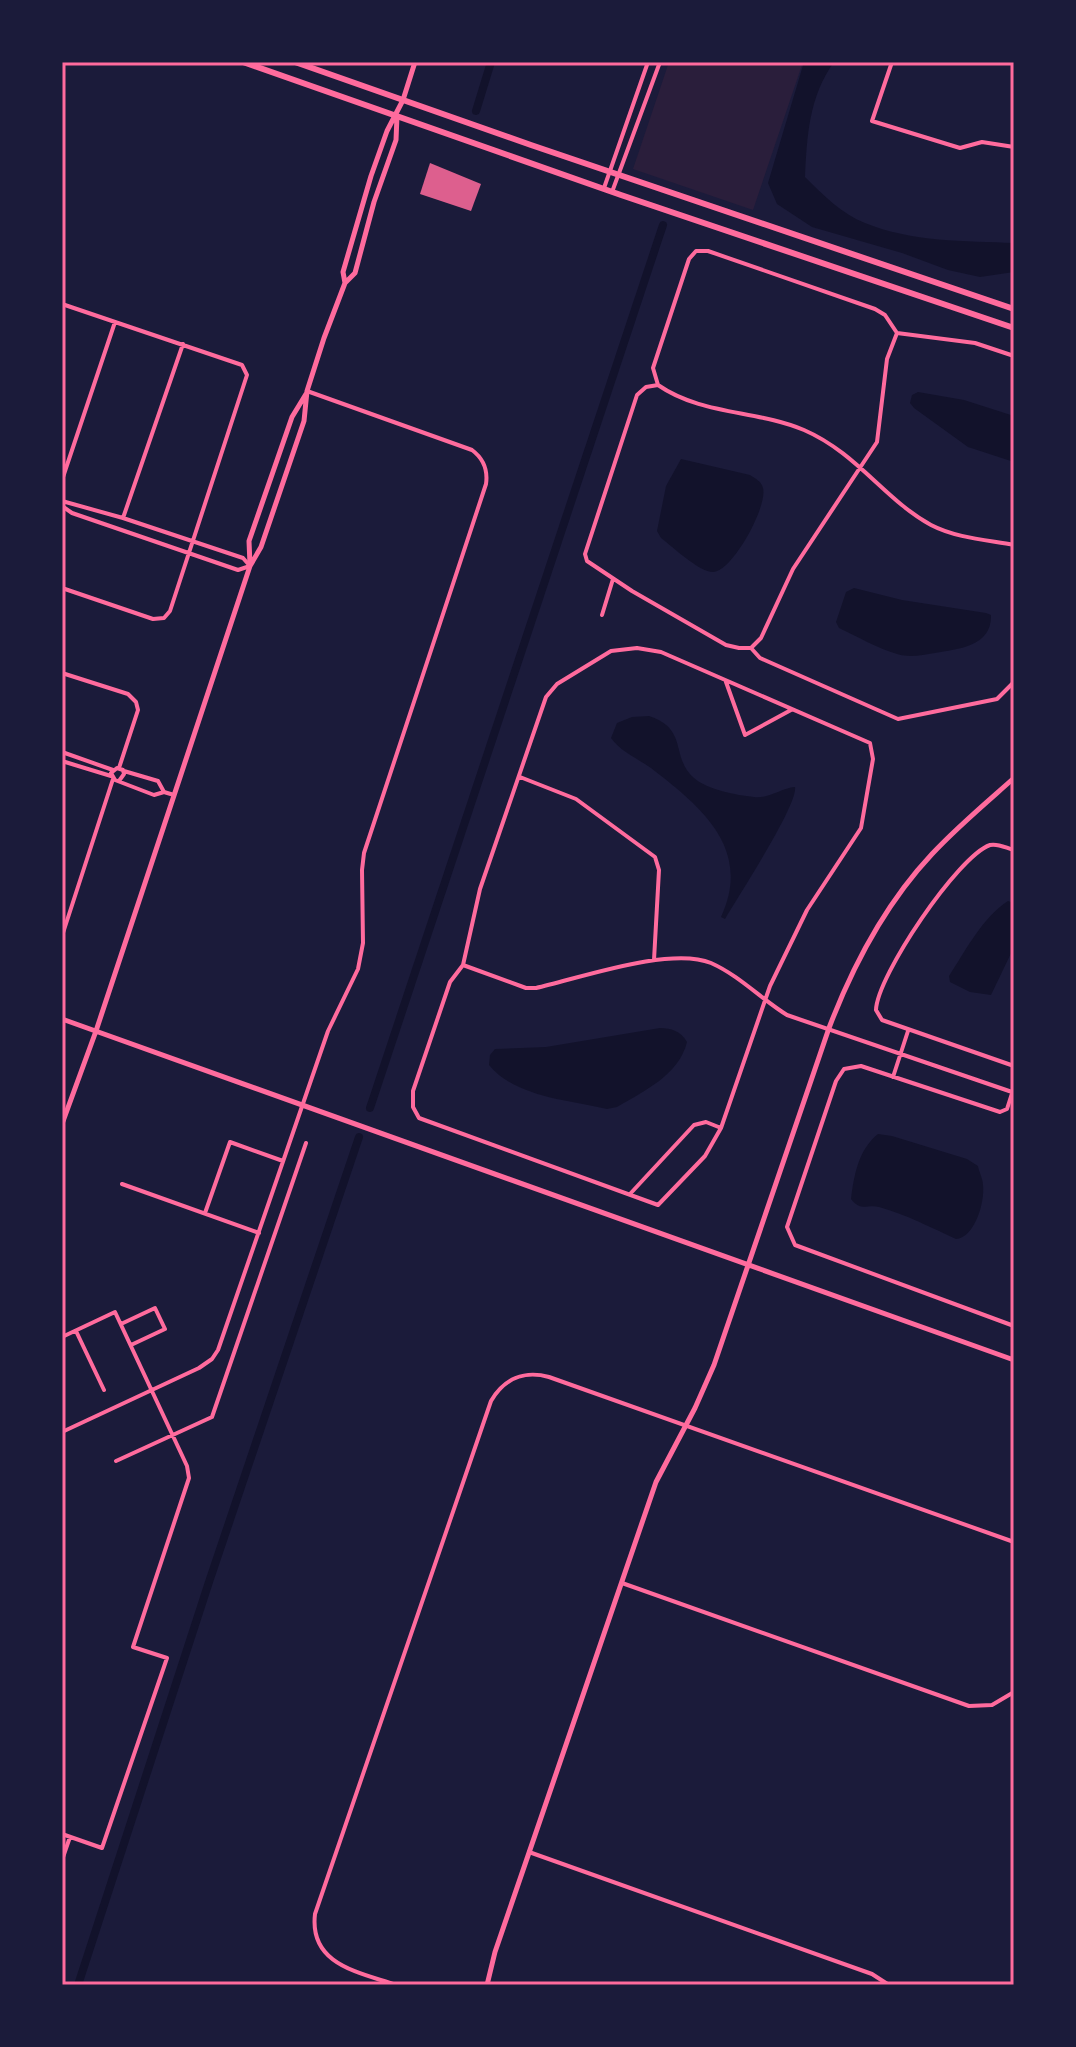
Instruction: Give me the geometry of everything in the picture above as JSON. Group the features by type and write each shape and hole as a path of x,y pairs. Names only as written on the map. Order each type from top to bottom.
{"main road":[{"path":"243,62 603,189 1014,328"},
{"path":"295,62 1014,309"},
{"path":"807,258 812,241"}],"street":[{"path":"345,283 343,272 364,199 415,62"},
{"path":"603,189 648,62"},
{"path":"612,192 660,62"},
{"path":"892,62 872,121 960,148 982,142 1014,147"},
{"path":"250,566 249,541 292,417 307,391 345,283 355,273 374,202 396,140 397,116"},
{"path":"658,385 653,368 689,259 696,251 708,251 875,309 885,315 897,333 975,343 1014,356"},
{"path":"62,304 242,365 247,375 170,611 158,619 62,588"},
{"path":"62,480 115,322"},
{"path":"897,333 887,359 877,442 861,467 793,569 761,638 751,648 726,645 587,561 585,554 637,395 646,387 658,385 673,394 711,407 779,421 806,431 861,467 932,525 958,535 1014,545"},
{"path":"123,518 183,344"},
{"path":"62,1124 96,1031 250,566 261,547 304,421 307,391"},
{"path":"62,1432 204,1366 216,1354 333,1018 358,969 363,943 364,853 487,479 483,462 472,450 307,391"},
{"path":"62,504 123,518 194,541 243,558 250,566"},
{"path":"62,504 72,513 238,570 250,566"},
{"path":"602,615 613,579"},
{"path":"637,648 661,652 726,682 870,743 873,759 861,828 807,910 770,986 721,1128 705,1156 658,1205 419,1118 413,1107 413,1091 450,982 463,965 480,889 546,697 557,684 611,651 637,648"},
{"path":"751,648 760,658 898,719 997,699 1014,682"},
{"path":"62,673 128,694 136,702 138,710 121,769 114,776 62,936"},
{"path":"726,682 745,735 791,710"},
{"path":"62,752 154,795 164,792 174,795"},
{"path":"62,761 114,776 124,776 121,769"},
{"path":"121,769 158,781 164,792"},
{"path":"520,777 576,799 655,857 659,870 654,960"},
{"path":"487,1985 495,1952 656,1482 705,1387 829,1028 866,946 899,896 932,854 1014,778"},
{"path":"1014,850 996,844 987,846 953,879 907,939 881,987 876,1010 882,1020 908,1031 1014,1066"},
{"path":"463,965 526,988 536,988 654,960 701,960 740,980 766,1002 804,1022 1014,1091 1007,1109 1000,1112 861,1066 844,1069 836,1081 787,1227 795,1245 1014,1326"},
{"path":"62,1019 1014,1360"},
{"path":"893,1077 908,1031"},
{"path":"630,1195 694,1125 706,1122 721,1128"},
{"path":"205,1213 230,1142 283,1161"},
{"path":"116,1461 212,1417 306,1143"},
{"path":"122,1184 259,1233"},
{"path":"121,1324 155,1308 165,1329 131,1345"},
{"path":"62,1337 115,1312 187,1466 189,1484 133,1647 167,1658 102,1848 62,1834"},
{"path":"76,1331 104,1390"},
{"path":"396,1985 331,1960 320,1946 314,1925 317,1908 491,1401 510,1380 532,1374 549,1377 1014,1542"},
{"path":"621,1582 969,1706 992,1705 1014,1692"},
{"path":"62,1860 70,1837"},
{"path":"529,1852 861,1970 889,1985"}],"shaded area":[{"path":"669,62 803,62 753,210 633,169"},
{"path":"804,62 834,62 814,103 808,131 805,177 848,215 883,229 939,239 1014,243 1014,272 980,277 948,270 812,227 777,204 768,183"},
{"path":"918,392 964,400 1014,416 1014,462 968,447 914,408 910,403 912,395"},
{"path":"681,459 750,475 763,488 760,508 748,536 730,561 714,572 687,559 657,531 666,486"},
{"path":"854,588 902,600 986,613 991,615 990,626 980,640 963,648 916,656 897,654 839,628 836,622 846,592"},
{"path":"649,716 670,728 687,770 707,786 759,797 795,787 777,831 725,919 721,917 729,892 730,870 726,850 716,831 687,798 611,738 617,723 632,717"},
{"path":"1008,901 1014,903 1014,947 991,995 970,992 950,982 949,976 975,935 990,916"},
{"path":"660,1028 675,1031 685,1038 687,1042 683,1054 659,1081 617,1107 607,1109 528,1091 500,1076 489,1065 490,1055 495,1049 546,1047"},
{"path":"878,1134 967,1159 978,1166 983,1183 982,1200 969,1232 956,1239 899,1213 861,1206 851,1199 858,1164 871,1140"}],"building":[{"path":"430,163 481,184 471,211 420,194"}],"waterway":[{"path":"476,111 491,62"},
{"path":"370,1108 663,225"},
{"path":"78,1985 209,1582 359,1137"}]}
